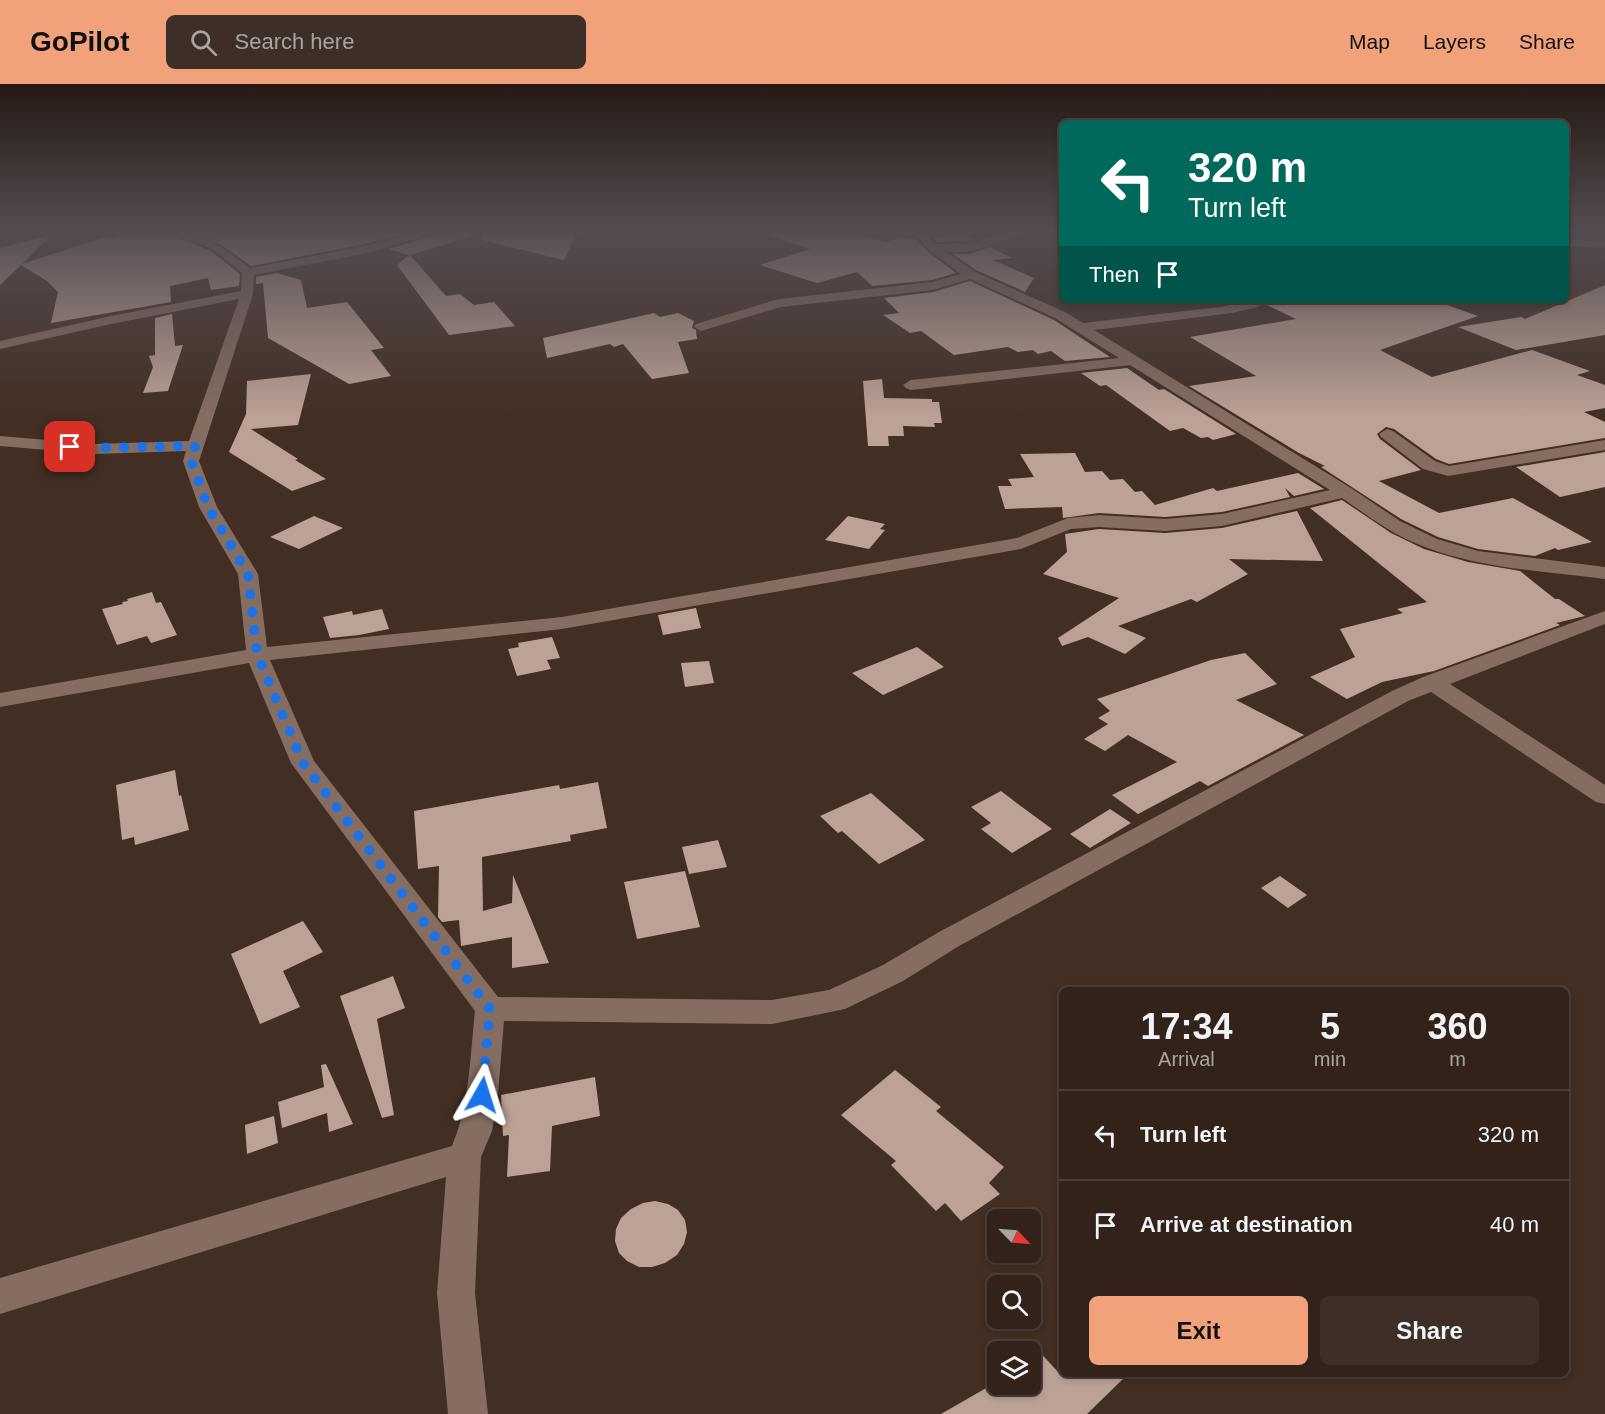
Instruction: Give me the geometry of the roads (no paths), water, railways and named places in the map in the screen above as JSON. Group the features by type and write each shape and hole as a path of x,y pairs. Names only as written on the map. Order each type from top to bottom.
{"street":[{"path":"0,345 213,300 225,294"},
{"path":"243,294 191,461 208,507 248,574 257,654 303,763 490,1009 482,1095 475,1131 464,1157 456,1293 468,1414"},
{"path":"701,327 779,303 850,294"},
{"path":"1013,294 1060,315 1345,492 1393,525 1442,547 1476,557 1605,573"},
{"path":"1078,328 1174,315 1218,313 1256,303"},
{"path":"911,385 1124,362 1129,358"},
{"path":"1387,434 1429,465 1448,471 1605,445"},
{"path":"0,441 94,448 195,446"},
{"path":"0,700 257,654 562,623 1021,543 1068,524 1099,521 1165,525 1222,520 1345,492"},
{"path":"490,1009 772,1012 834,1001 893,973 960,934 1400,696 1431,682 1605,617"},
{"path":"1431,682 1605,796"},
{"path":"0,1296 464,1157"}]}
